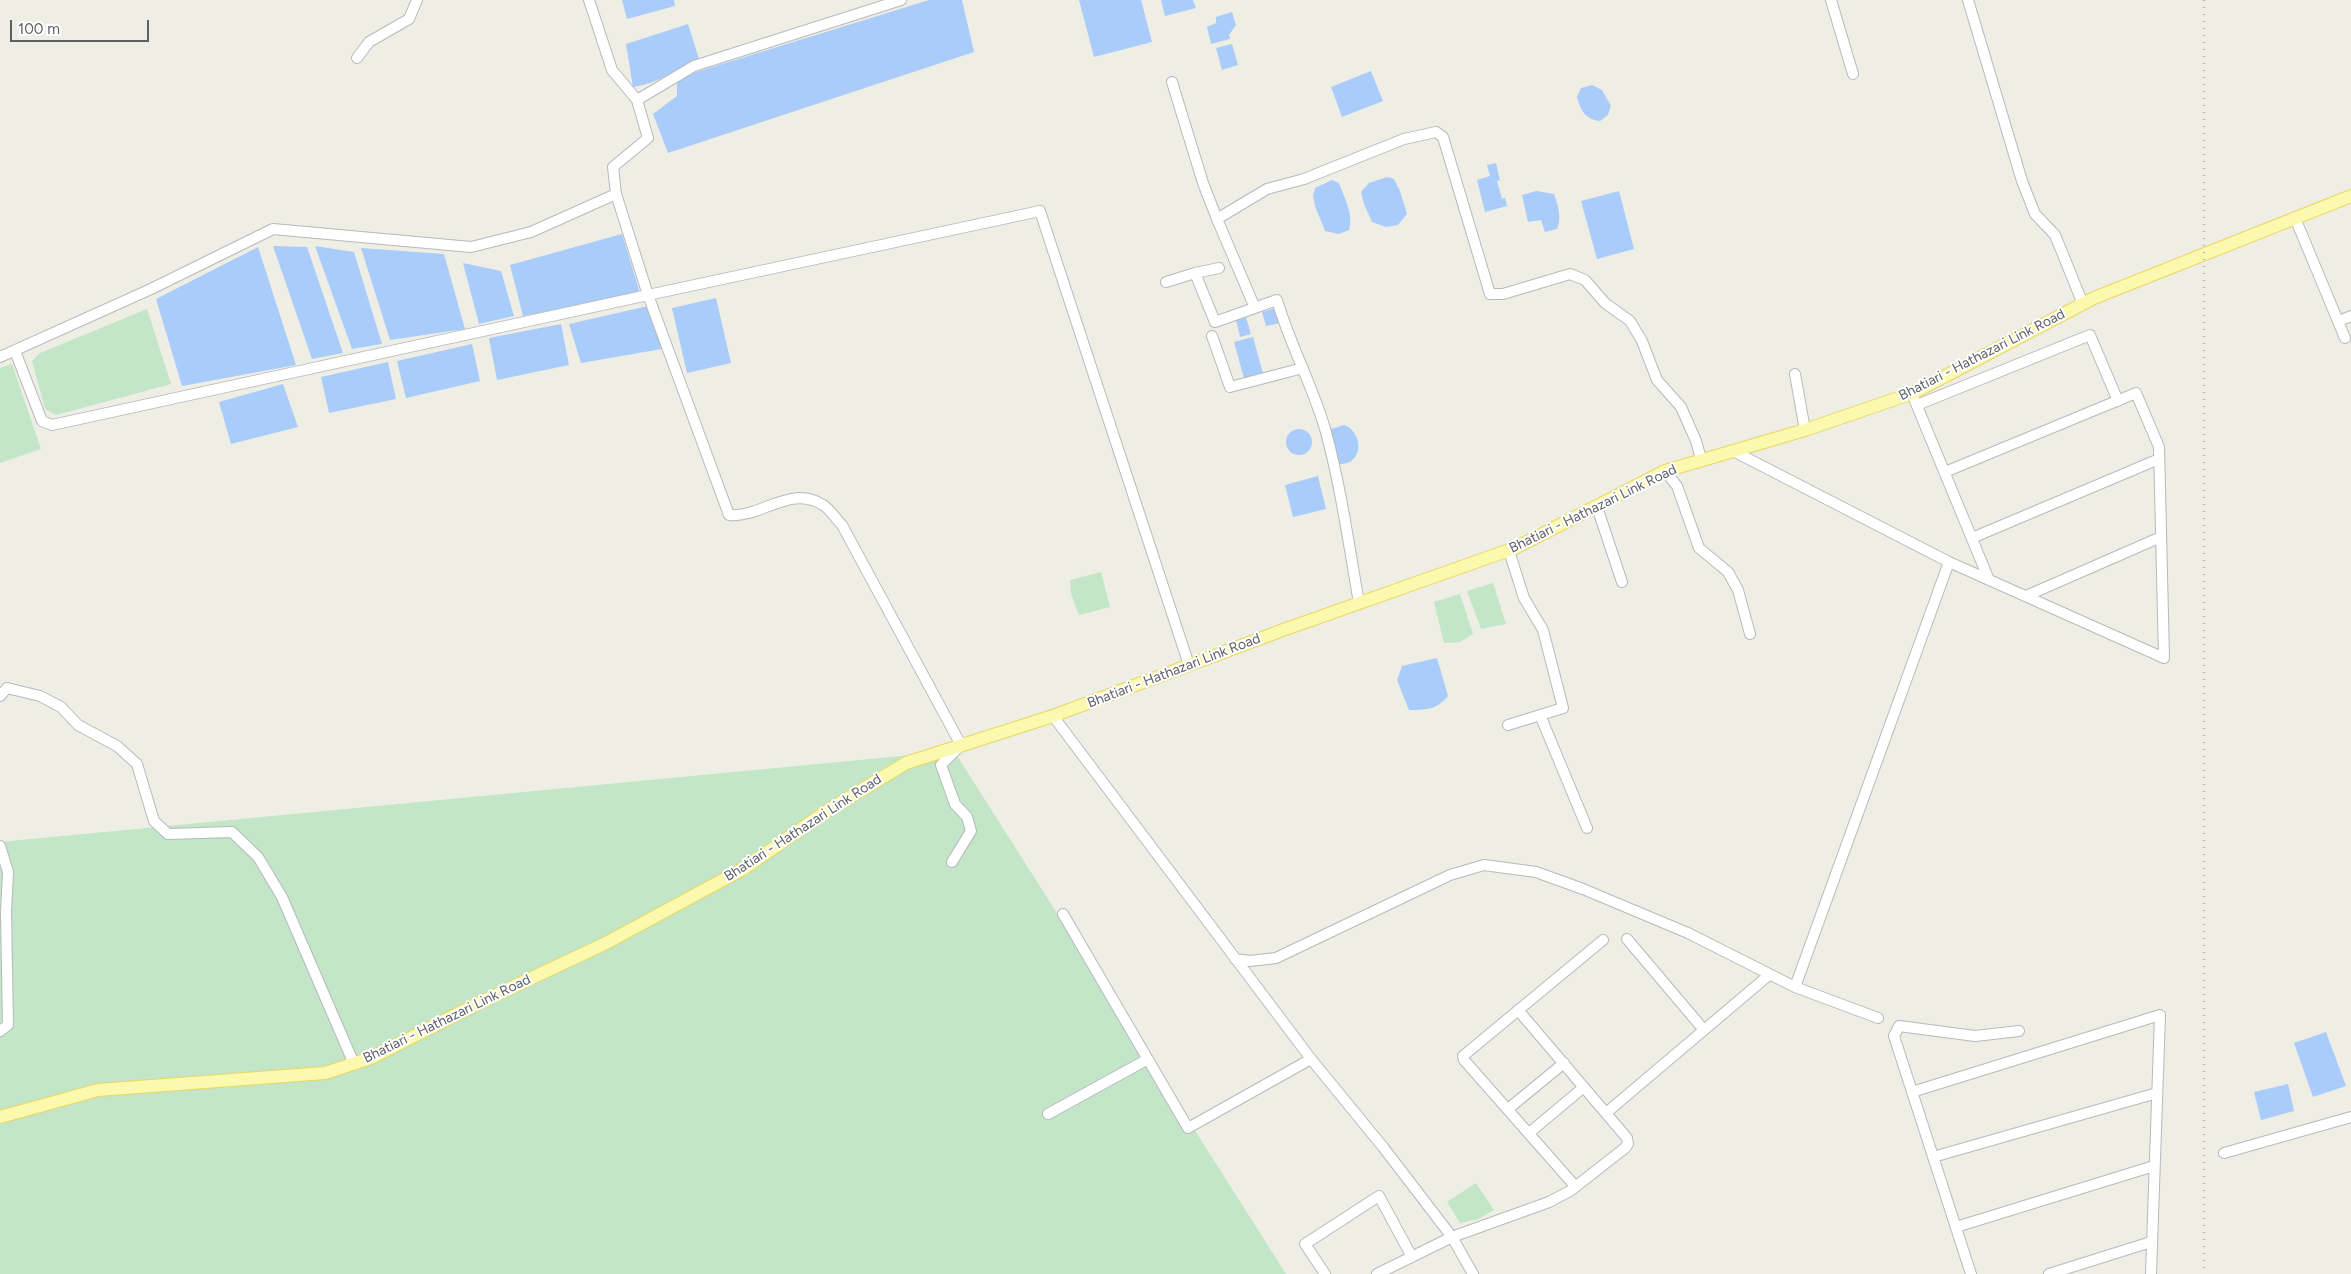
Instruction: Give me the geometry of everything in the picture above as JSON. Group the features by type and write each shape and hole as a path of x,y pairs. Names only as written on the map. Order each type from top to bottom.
{"main road":[{"name":"Bhatiari - Hathazari Link Road","path":"0,1116 98,1090 324,1073 371,1058 481,1002 606,943 743,869 827,811 898,767 1053,716 1359,603 1509,550 1665,471 1805,430 1912,393 2083,304 2351,196"}],"street":[{"path":"357,58 369,42 409,19 417,0"},
{"path":"589,0 612,70 637,100 648,138 613,166 616,194 648,295 729,515 738,516 784,500 804,497 824,505 842,525 961,746 941,765 955,804 967,817 971,831 952,862"},
{"path":"637,100 694,66 901,0"},
{"path":"1831,0 1853,74"},
{"path":"1968,0 2022,181 2035,214 2054,235 2083,304"},
{"path":"1172,82 1203,183 1256,308"},
{"path":"1217,219 1267,189 1304,179 1404,140 1436,132 1443,137 1487,290 1490,294 1503,294 1570,274 1585,280 1605,303 1630,321 1642,341 1656,380 1681,407 1696,441 1701,459"},
{"path":"0,357 273,229 471,247 531,232 616,194"},
{"path":"15,351 42,421 52,425 1040,211 1189,665"},
{"path":"2295,218 2346,338"},
{"path":"1166,282 1219,268"},
{"path":"1195,273 1215,322 1277,300 1287,333 1304,368 1326,432 1359,603"},
{"path":"2339,321 2351,316"},
{"path":"1917,405 2090,335 2118,401"},
{"path":"1212,336 1230,387 1304,368"},
{"path":"1795,374 1805,430"},
{"path":"1912,393 1989,580"},
{"path":"1733,451 1949,562 2164,658 2158,447 2136,393 1945,472"},
{"path":"1972,538 2159,459"},
{"path":"1665,471 1677,486 1699,548 1728,572 1738,590 1750,634"},
{"path":"1597,507 1622,582"},
{"path":"2026,596 2161,537"},
{"path":"1508,725 1563,708 1543,630 1524,598 1509,550"},
{"path":"1795,987 1949,562"},
{"path":"0,696 7,688 40,696 61,707 78,725 117,746 137,764 154,821 168,834 232,832 258,857 282,896 354,1064"},
{"path":"1540,715 1587,828"},
{"path":"1053,716 1311,1060 1383,1147 1452,1237 1473,1274"},
{"path":"0,846 8,872 6,912 9,998 8,1025 0,1031"},
{"path":"1235,959 1250,961 1276,958 1450,875 1484,865 1536,872 1583,889 1688,933 1795,987 1878,1018"},
{"path":"1063,914 1188,1128 1311,1060"},
{"path":"1627,939 1704,1030"},
{"path":"1576,1186 1464,1060 1463,1056 1603,940"},
{"path":"1606,1113 1769,975"},
{"path":"1377,1274 1452,1237 1549,1202 1576,1186 1628,1144 1627,1138 1518,1010"},
{"path":"1912,1092 2160,1015 2151,1274"},
{"path":"1971,1274 1894,1036 1899,1026 1975,1036 2020,1031"},
{"path":"1048,1114 1148,1059"},
{"path":"1508,1109 1564,1063"},
{"path":"1528,1133 1584,1087"},
{"path":"1933,1157 2157,1092"},
{"path":"2224,1153 2351,1117"},
{"path":"1956,1227 2154,1166"},
{"path":"1325,1274 1305,1244 1379,1196 1412,1256"},
{"path":"2049,1274 2151,1242"}],"green space":[{"path":"147,309 171,384 56,415 45,409 32,361 40,353"},
{"path":"12,364 41,449 0,463 0,368"},
{"path":"1101,572 1110,607 1079,615 1071,594 1070,580"},
{"path":"1493,583 1506,624 1481,629 1467,591"},
{"path":"1460,594 1473,634 1460,642 1444,643 1434,602"},
{"path":"954,751 1286,1274 0,1274 0,842"},
{"path":"1476,1183 1494,1210 1478,1219 1460,1223 1447,1202"}],"water":[{"path":"622,0 674,0 675,6 627,19"},
{"path":"929,0 962,0 974,52 668,153 653,114 677,96 677,82 693,73"},
{"path":"1079,0 1141,0 1152,42 1094,57"},
{"path":"1161,0 1193,0 1196,8 1165,16"},
{"path":"1232,12 1236,25 1229,35 1230,39 1211,44 1207,27 1216,23 1216,17"},
{"path":"688,24 699,59 650,83 633,87 626,44"},
{"path":"1232,44 1238,65 1222,70 1216,48"},
{"path":"1371,71 1383,101 1342,117 1331,87"},
{"path":"1592,85 1602,90 1611,106 1608,115 1600,121 1584,114 1577,97 1581,88"},
{"path":"1496,163 1500,180 1497,181 1502,199 1505,198 1507,206 1485,212 1477,180 1490,176 1487,165"},
{"path":"1387,177 1394,179 1407,214 1398,225 1386,227 1372,222 1361,192 1369,183"},
{"path":"1332,180 1339,183 1348,206 1350,218 1349,230 1339,234 1325,231 1313,196 1315,188"},
{"path":"1536,191 1554,194 1559,216 1557,229 1545,232 1541,220 1528,222 1522,195"},
{"path":"1619,191 1634,249 1597,259 1581,201"},
{"path":"622,234 640,293 523,316 510,265"},
{"path":"273,246 307,247 343,353 312,359"},
{"path":"315,246 354,252 382,344 352,349"},
{"path":"258,247 296,365 182,386 156,299"},
{"path":"361,248 444,254 465,329 390,340"},
{"path":"463,263 501,271 514,316 479,324"},
{"path":"716,298 731,363 687,373 672,308"},
{"path":"648,306 662,349 581,363 569,324"},
{"path":"1276,308 1280,323 1266,326 1262,312"},
{"path":"1246,317 1251,334 1240,337 1236,320"},
{"path":"561,324 569,365 497,380 489,338"},
{"path":"1253,337 1264,377 1245,382 1234,342"},
{"path":"472,344 480,381 406,398 397,361"},
{"path":"388,362 396,399 329,413 321,377"},
{"path":"283,384 298,427 231,444 219,402"},
{"path":"1344,425 1355,434 1358,441 1357,455 1353,460 1346,463 1336,464 1329,436 1331,429"},
{"path":"1299,429 1308,433 1312,442 1308,451 1299,455 1290,451 1286,442 1290,433"},
{"path":"1318,476 1326,509 1293,517 1285,485"},
{"path":"1437,658 1448,696 1435,707 1409,710 1397,680 1402,666"},
{"path":"2326,1032 2346,1086 2313,1097 2294,1043"},
{"path":"2288,1084 2294,1111 2261,1120 2254,1092"}],"railway":[{"path":"2204,0 2204,1274"}]}
